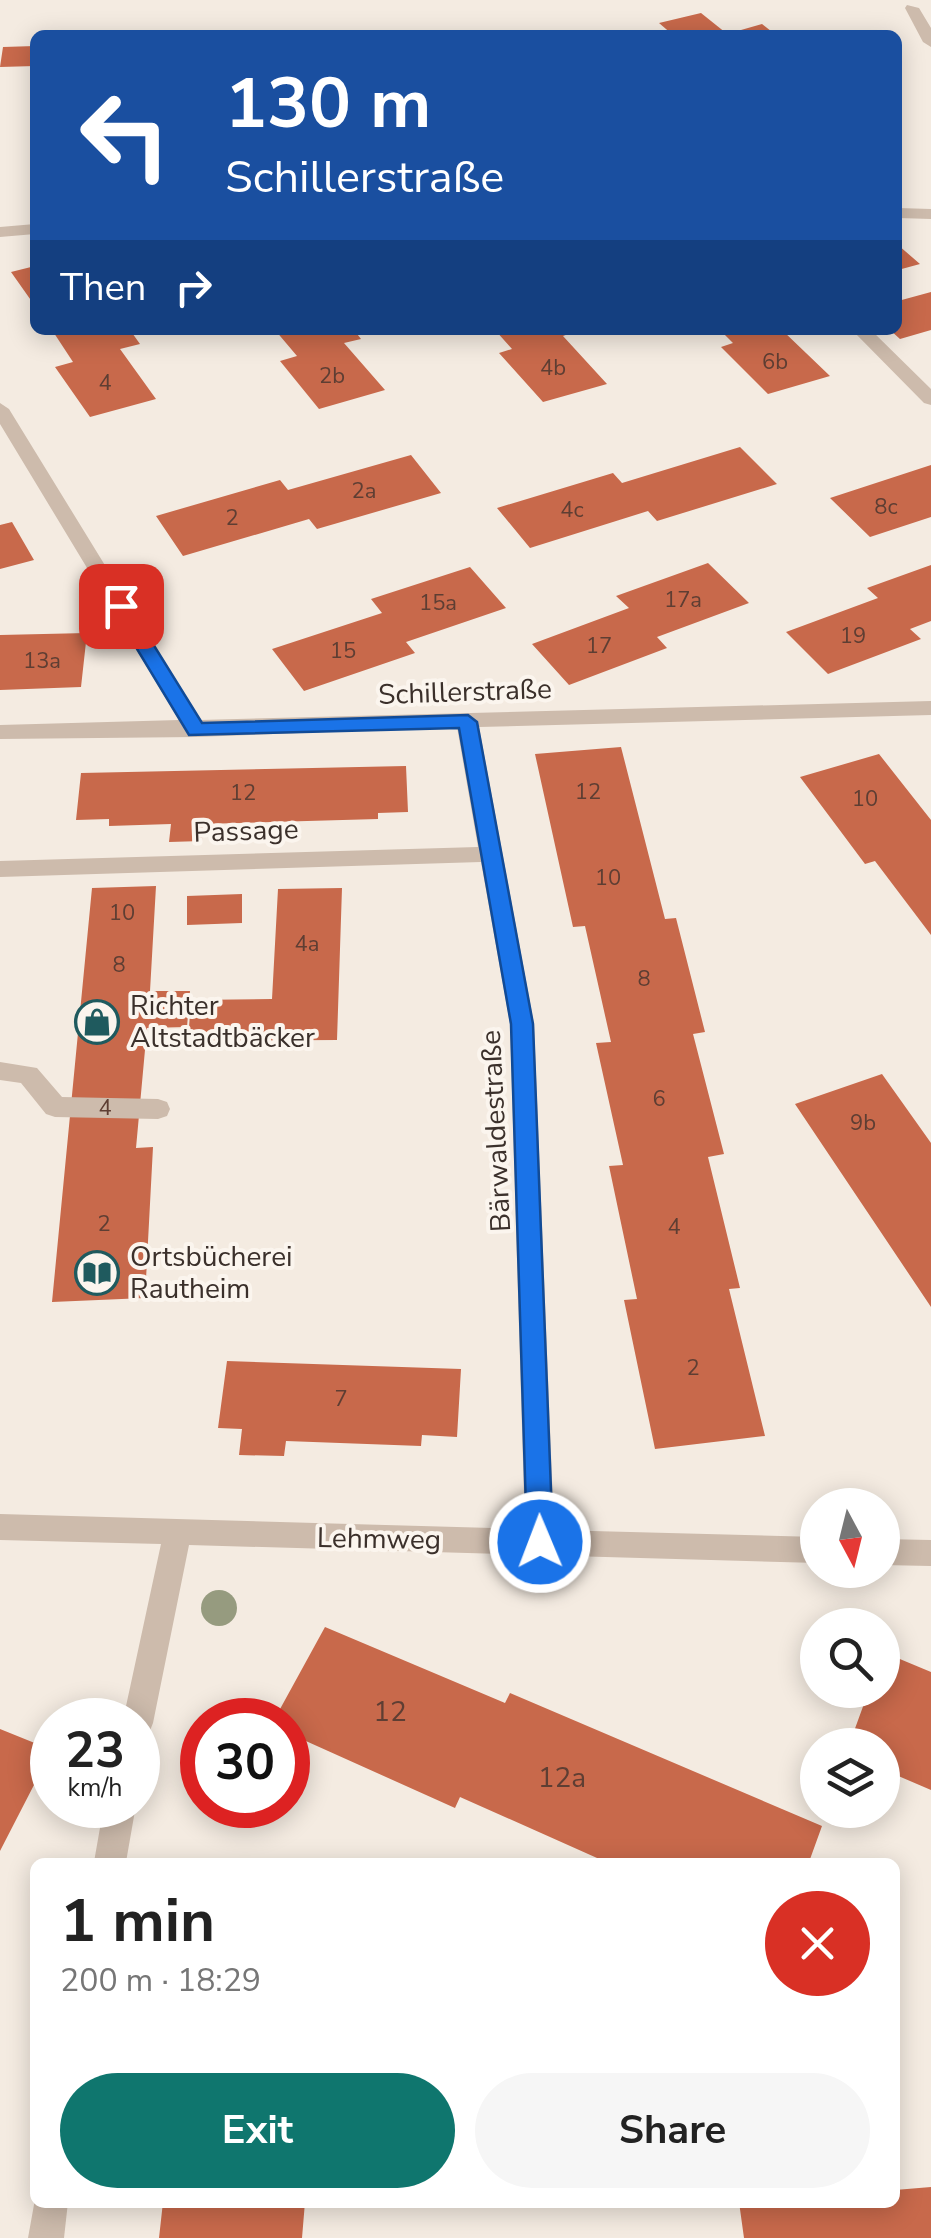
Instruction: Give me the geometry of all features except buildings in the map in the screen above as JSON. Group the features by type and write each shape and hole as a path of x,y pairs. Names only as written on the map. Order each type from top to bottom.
{"street":[{"path":"912,8 931,42"},
{"path":"902,213 931,214"},
{"path":"0,232 30,229"},
{"path":"865,335 931,399"},
{"path":"0,409 196,730"},
{"name":"Schillerstraße","path":"0,732 196,730 931,708"},
{"name":"Bärwaldestraße","path":"468,722 522,1024 540,1542"},
{"name":"Passage","path":"0,868 493,854"},
{"path":"0,1071 28,1075 55,1107 158,1109"},
{"name":"Lehmweg","path":"0,1527 800,1549"},
{"path":"143,1698 177,1534"},
{"path":"900,1552 931,1553"},
{"path":"111,1858 116,1828"},
{"path":"46,2238 50,2208"}],"place":[{"name":"Richter Altstadtbäcker","path":"97,1022"},
{"name":"Ortsbücherei Rautheim","path":"97,1273"}],"route":[{"path":"121,606 196,730 468,722 522,1024 540,1542"}]}
